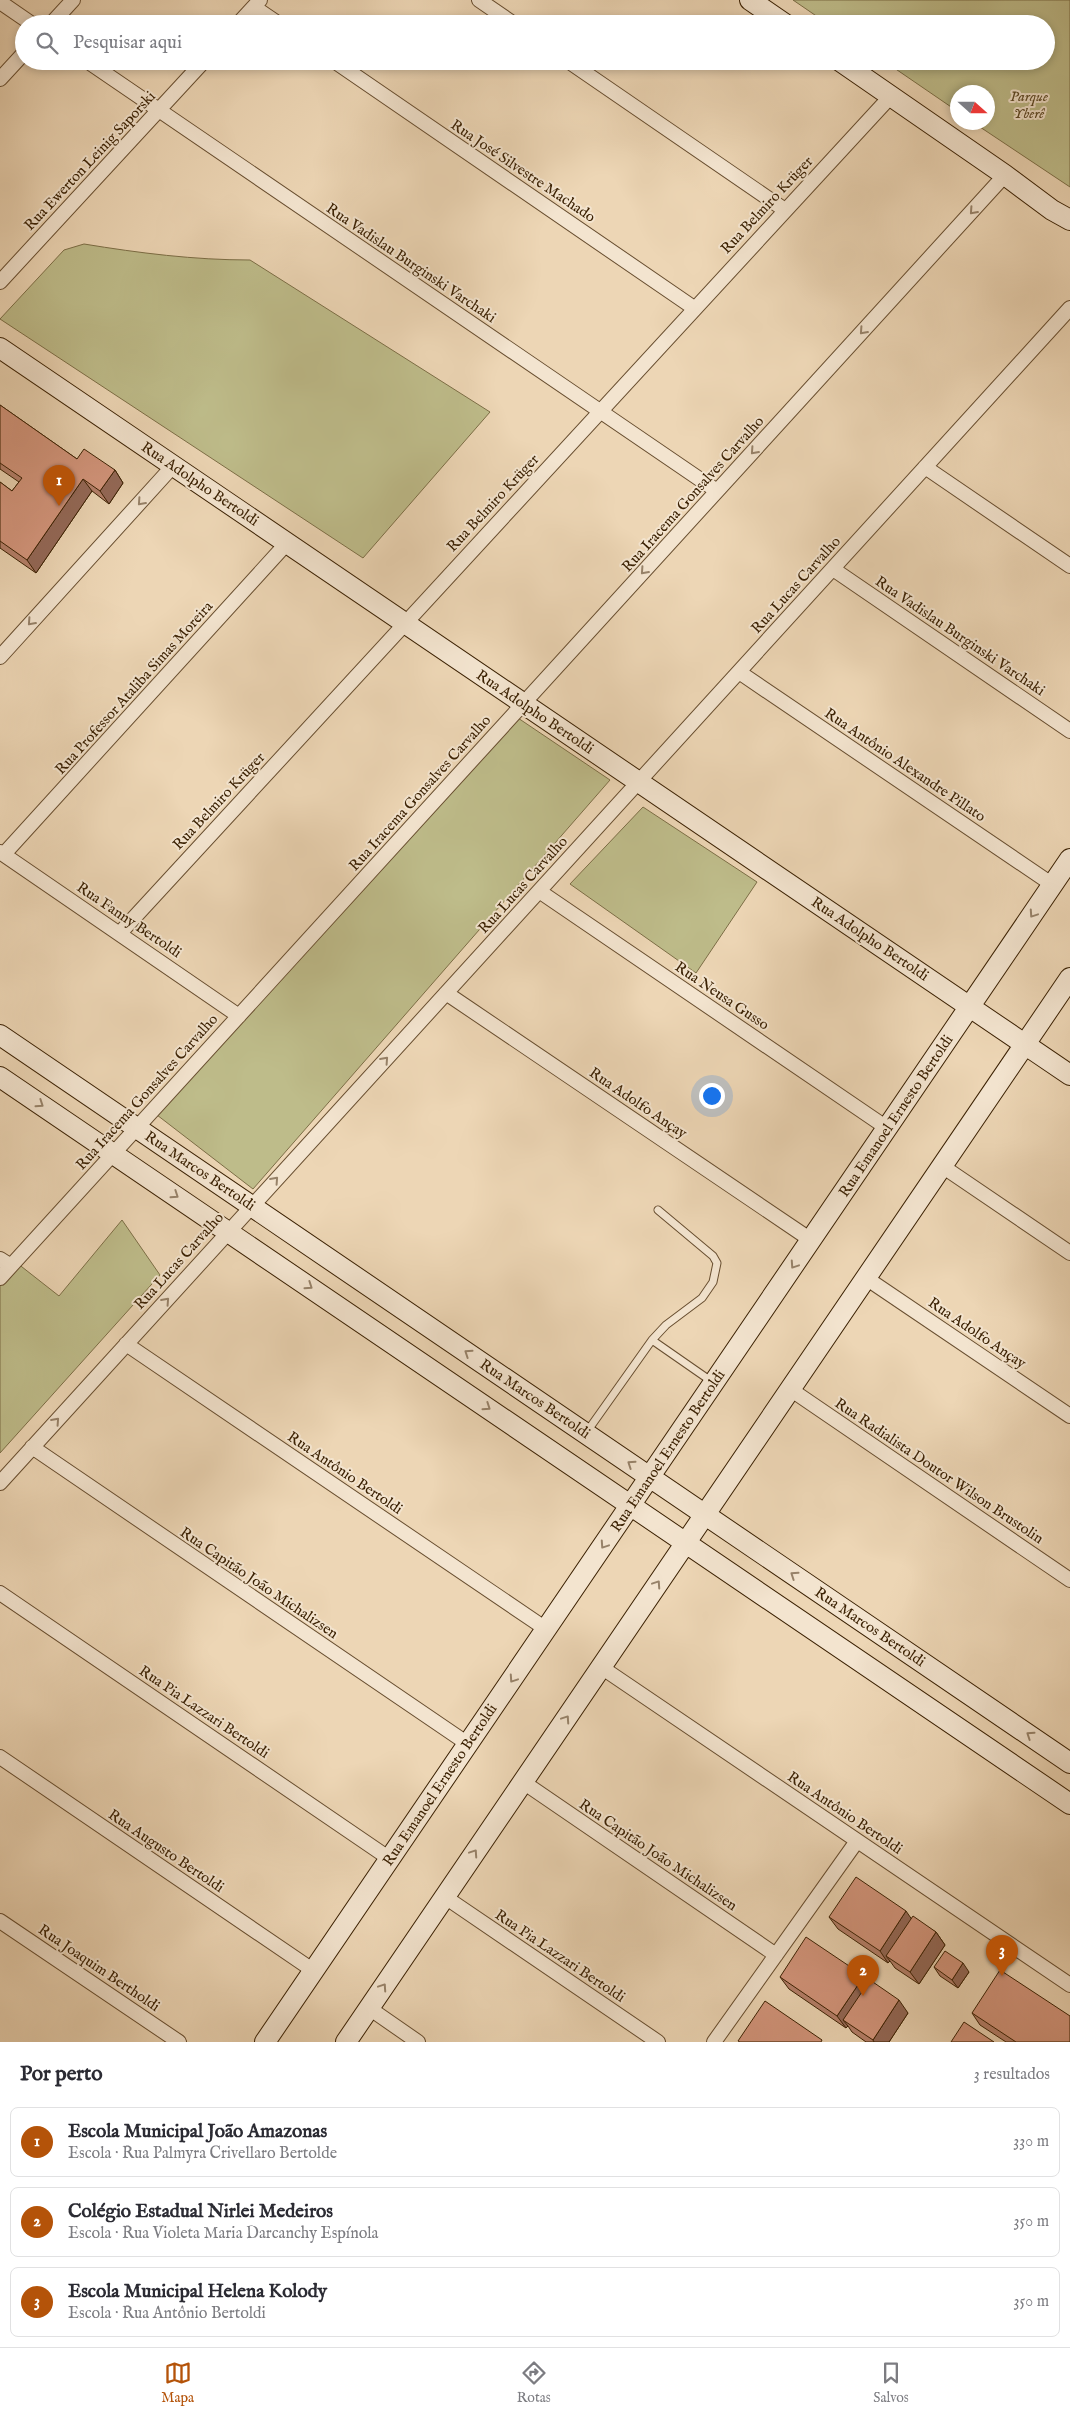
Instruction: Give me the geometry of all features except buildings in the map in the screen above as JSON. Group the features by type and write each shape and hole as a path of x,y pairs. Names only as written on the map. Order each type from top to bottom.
{"street":[{"path":"59,15 73,0"},
{"path":"479,0 501,15"},
{"path":"750,0 772,15"},
{"path":"0,2 19,15"},
{"path":"246,15 257,3 270,15"},
{"path":"0,79 15,63"},
{"name":"Rua Vadislau Burginski Varchaki","path":"100,70 717,491"},
{"name":"Rua Ewerton Leinig Saporski","path":"0,282 196,70"},
{"name":"Rua José Silvestre Machado","path":"347,70 694,308"},
{"path":"581,70 785,210"},
{"path":"853,70 1006,175 1052,210 1070,220"},
{"name":"Rua Belmiro Krüger","path":"120,933 891,96"},
{"name":"Rua Iracema Gonsalves Carvalho","path":"0,1278 5,1262 113,1154 1006,175"},
{"name":"Rua Lucas Carvalho","path":"0,1482 1070,308"},
{"name":"Rua Adolpho Bertoldi","path":"0,348 1070,1075"},
{"path":"0,657 174,466"},
{"path":"925,467 1070,566"},
{"name":"Rua Professor Ataliba Simas Moreira","path":"2,853 287,543"},
{"name":"Rua Vadislau Burginski Varchaki","path":"833,569 1070,731"},
{"name":"Rua Antônio Alexandre Pillato","path":"739,672 1052,885"},
{"name":"Rua Fanny Bertoldi","path":"2,853 239,1016"},
{"name":"Rua Emanoel Ernesto Bertoldi","path":"266,2042 1070,859"},
{"name":"Rua Neusa Gusso","path":"539,891 887,1128"},
{"path":"346,2042 1070,978"},
{"name":"Rua Adolfo Ançay","path":"446,993 811,1240"},
{"name":"Rua Marcos Bertoldi","path":"0,1035 1070,1763"},
{"path":"0,1077 1070,1804"},
{"path":"942,1166 1070,1253"},
{"name":"Rua Adolfo Ançay","path":"866,1278 1070,1416"},
{"name":"Rua Antônio Bertoldi","path":"126,1344 546,1630"},
{"name":"Rua Radialista Doutor Wilson Brustolin","path":"790,1389 1070,1580"},
{"name":"Rua Capitão João Michalizsen","path":"32,1447 468,1744"},
{"name":"Rua Pia Lazzari Bertoldi","path":"0,1593 390,1859"},
{"name":"Rua Antônio Bertoldi","path":"601,1667 1070,1985"},
{"name":"Rua Augusto Bertoldi","path":"0,1758 314,1971"},
{"name":"Rua Capitão João Michalizsen","path":"522,1782 776,1955"},
{"path":"714,2042 857,1840"},
{"name":"Rua Pia Lazzari Bertoldi","path":"445,1896 658,2042"},
{"name":"Rua Joaquim Bertholdi","path":"0,1921 179,2042"},
{"path":"368,2008 418,2042"}],"lane":[{"path":"586,1433 652,1340 666,1325 702,1298 713,1282 717,1263 714,1256 658,1210"},
{"path":"652,1340 714,1383"}],"green space":[{"name":"Parque Yberê","path":"793,0 1070,0 1070,187 984,130 995,130 995,85 950,85 950,106 897,70 1055,70 1055,15 815,15"},
{"path":"84,244 208,259 250,260 490,412 363,558 0,319 64,250"},
{"path":"515,716 610,780 253,1189 157,1115"},
{"path":"643,807 757,882 696,973 570,884"},
{"path":"122,1220 160,1275 0,1453 0,1283 17,1263 59,1296"}],"place":[{"name":"Escola Municipal João Amazonas","path":"59,506"},
{"name":"Escola Municipal Helena Kolody","path":"1002,1976"},
{"name":"Colégio Estadual Nirlei Medeiros","path":"863,1996"}]}
